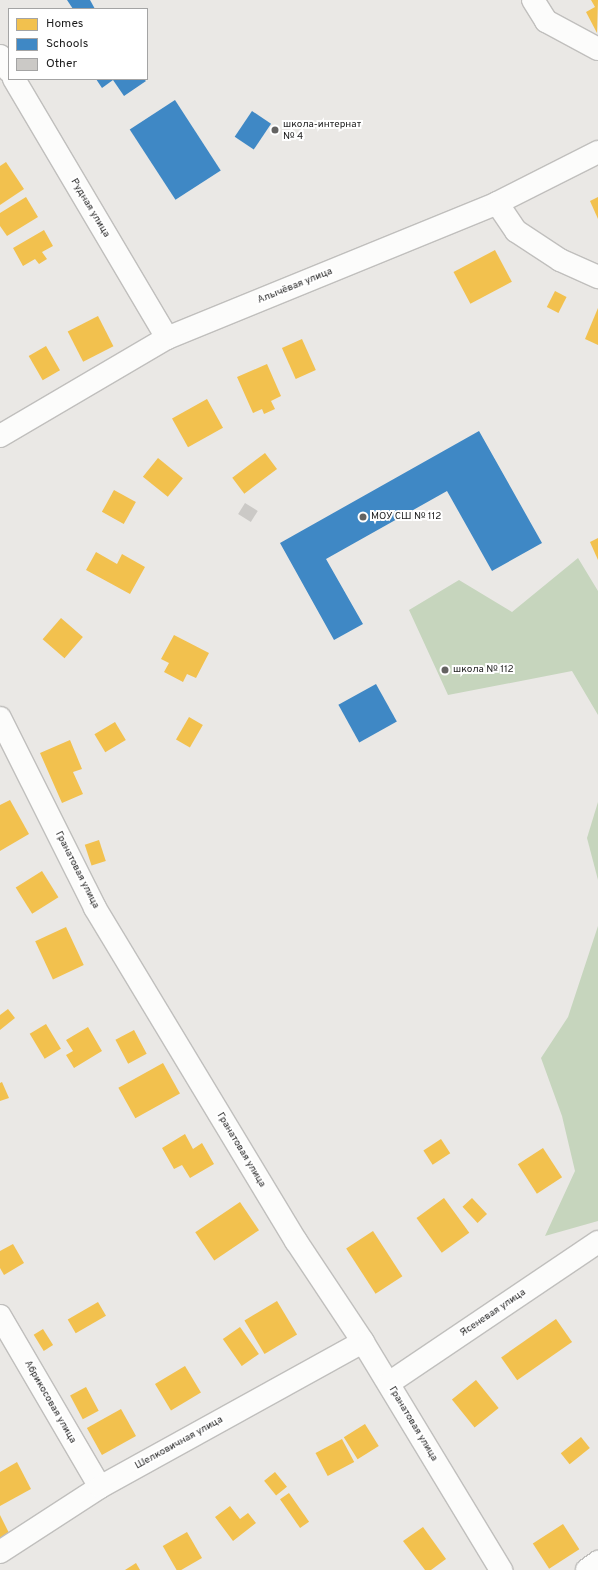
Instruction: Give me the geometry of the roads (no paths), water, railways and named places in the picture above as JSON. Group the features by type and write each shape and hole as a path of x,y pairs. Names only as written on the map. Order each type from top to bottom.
{"street":[{"path":"533,0 546,21 598,49"},
{"path":"0,56 8,69"},
{"name":"Рудная улица","path":"15,80 167,338"},
{"name":"Алычёвая улица","path":"0,436 167,338 497,203 598,152"},
{"path":"497,203 516,231 560,260 598,276"},
{"name":"Гранатовая улица","path":"0,718 95,908 296,1241 389,1383 501,1570"},
{"name":"Ясеневая улица","path":"389,1383 598,1242"},
{"name":"Абрикосовая улица","path":"0,1316 100,1487"},
{"name":"Шелковичная улица","path":"0,1552 100,1487 363,1342"},
{"path":"587,1570 598,1562"}],"place":[{"name":"школа-интернат № 4","path":"275,130"},
{"name":"МОУ СШ № 112","path":"363,517"},
{"name":"школа № 112","path":"445,670"}]}
